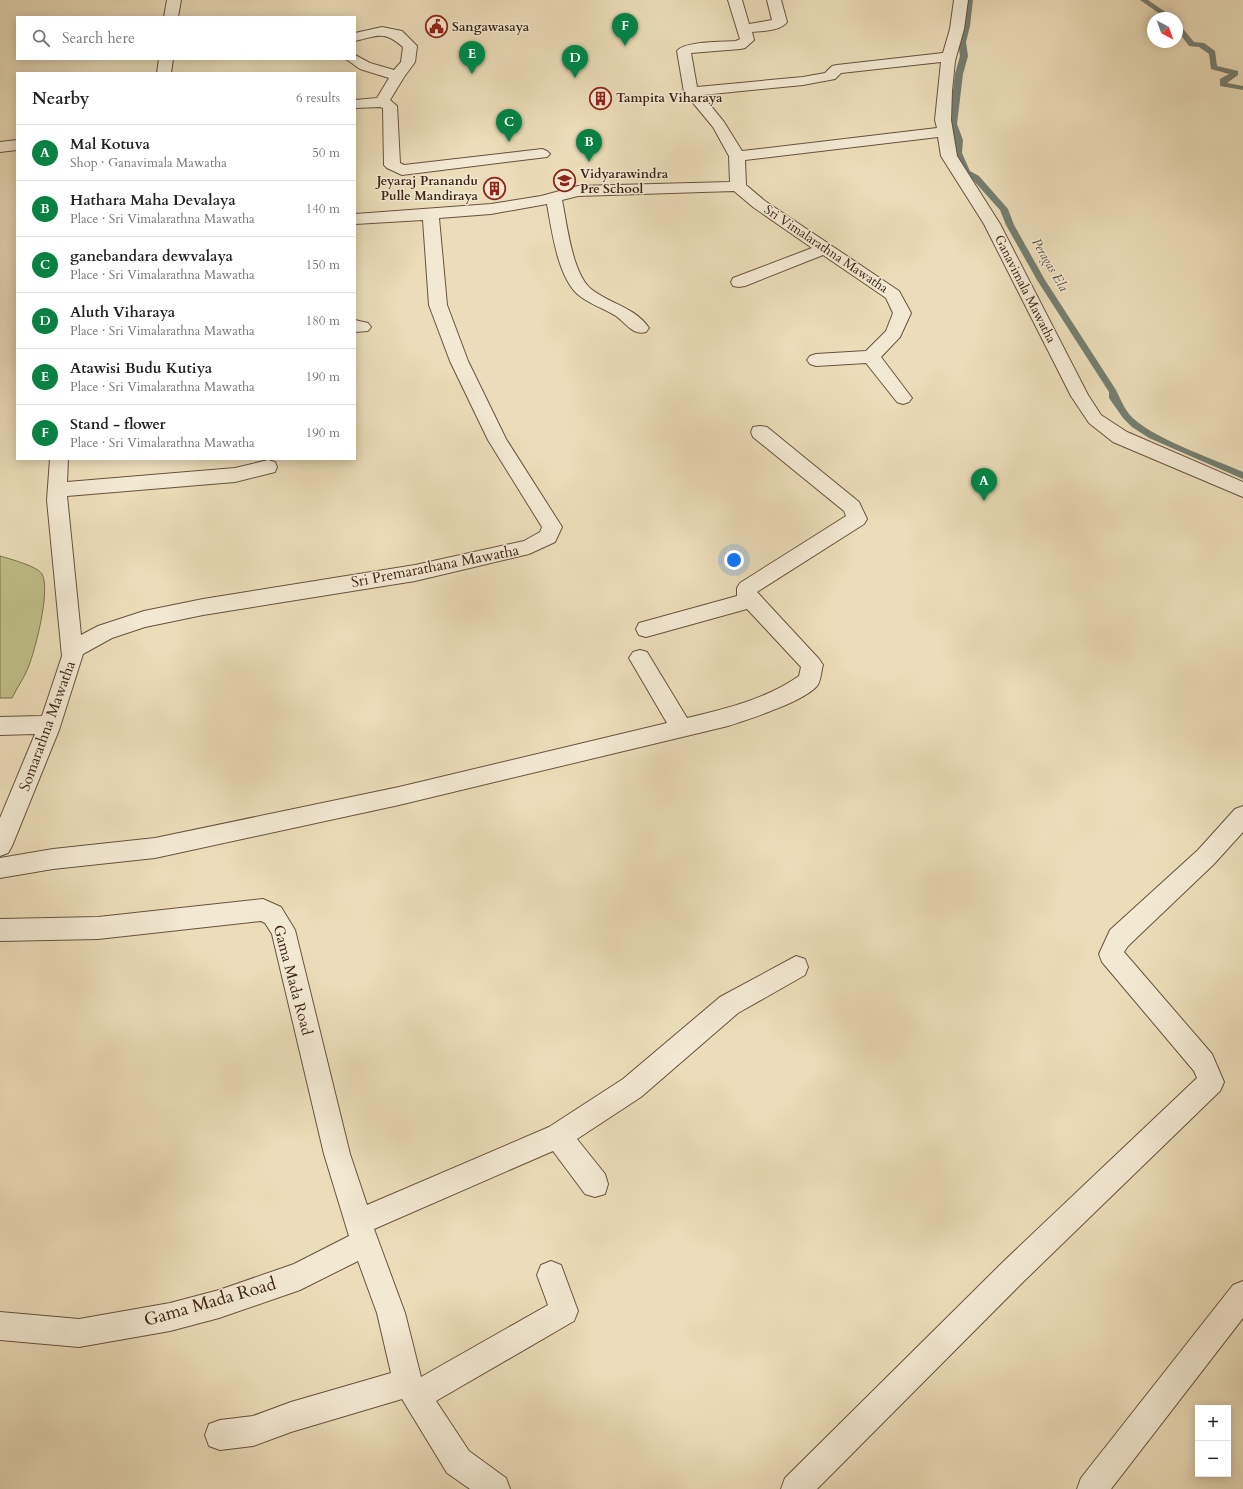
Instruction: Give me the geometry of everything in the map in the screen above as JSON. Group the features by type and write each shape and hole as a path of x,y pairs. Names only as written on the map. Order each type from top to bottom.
{"street":[{"path":"171,16 174,0"},
{"path":"356,219 492,208 537,202 554,198 564,193 578,191 738,186 737,156 719,125 691,92 684,51 688,48 740,45 747,40 735,0"},
{"path":"744,29 770,26 780,22 774,0"},
{"name":"Ganavimala Mawatha","path":"961,0 957,29 949,57 944,120 948,156 992,224 1080,396 1095,419 1120,437 1243,490"},
{"path":"356,38 382,31 397,34 410,46 408,62 397,76 382,102"},
{"path":"691,92 803,81 830,76 836,69 949,57"},
{"path":"164,72 166,60"},
{"path":"355,60 365,66 397,76"},
{"path":"356,104 382,102 390,106 392,165 402,170 542,154"},
{"path":"737,156 945,132"},
{"path":"0,147 16,145"},
{"name":"Sri Vimalarathna Mawatha","path":"738,186 759,204 893,295 902,313 894,333 871,357"},
{"path":"554,198 561,237 575,282 584,292 632,318 640,328"},
{"name":"Sri Premarathana Mawatha","path":"72,650 105,632 144,619 415,573 529,547 548,536 552,527 497,440 459,361 438,305 430,214"},
{"path":"739,282 824,249"},
{"path":"816,360 871,357 903,398"},
{"path":"0,868 53,858 155,848 399,796 728,717 764,704 796,690 809,680 812,664 747,596 747,588 857,519 852,507 760,432"},
{"name":"Somarathna Mawatha","path":"0,846 18,806 49,725 73,656 58,490 58,460"},
{"path":"58,490 235,475 268,467"},
{"path":"646,629 751,600"},
{"path":"640,658 682,728"},
{"path":"0,726 49,725"},
{"path":"796,1489 1014,1271 1210,1082 1203,1062 1111,954 1119,938 1206,857 1243,816"},
{"name":"Gama Mada Road","path":"0,930 32,932 87,928 262,910 273,914 283,930 336,1154 390,1314 412,1390 458,1462 495,1489"},
{"path":"362,1232 558,1136 632,1088 729,1005 796,967"},
{"path":"558,1136 595,1184"},
{"name":"Gama Mada Road","path":"0,1326 78,1333 170,1317 219,1304 300,1276 362,1232"},
{"path":"220,1435 253,1431 291,1417 412,1390 564,1311 551,1275"},
{"path":"1092,1489 1243,1295"}],"green space":[{"path":"0,556 23,563 39,571 42,574 45,593 41,621 31,660 12,698 0,698"}],"waterway":[{"name":"Peragas Ela","path":"970,0 967,26 962,42 964,56 959,74 953,124 959,140 958,153 967,172 976,178 1004,209 1010,225 1041,280 1113,392 1114,398 1126,416 1135,425 1152,436 1243,476"},
{"path":"1143,0 1162,12"},
{"path":"1183,33 1192,44 1201,45 1212,53 1214,67 1235,73 1223,81 1223,84 1243,88"}],"place":[{"name":"Sangawasaya","path":"436,27"},
{"name":"Stand - flower","path":"625,46"},
{"name":"Atawisi Budu Kutiya","path":"472,74"},
{"name":"Aluth Viharaya","path":"575,78"},
{"name":"Tampita Viharaya","path":"600,98"},
{"name":"ganebandara dewvalaya","path":"509,142"},
{"name":"Hathara Maha Devalaya","path":"589,162"},
{"name":"Vidyarawindra Pre School","path":"564,181"},
{"name":"Jeyaraj Pranandu Pulle Mandiraya","path":"494,188"},
{"name":"Mal Kotuva","path":"984,501"}]}
